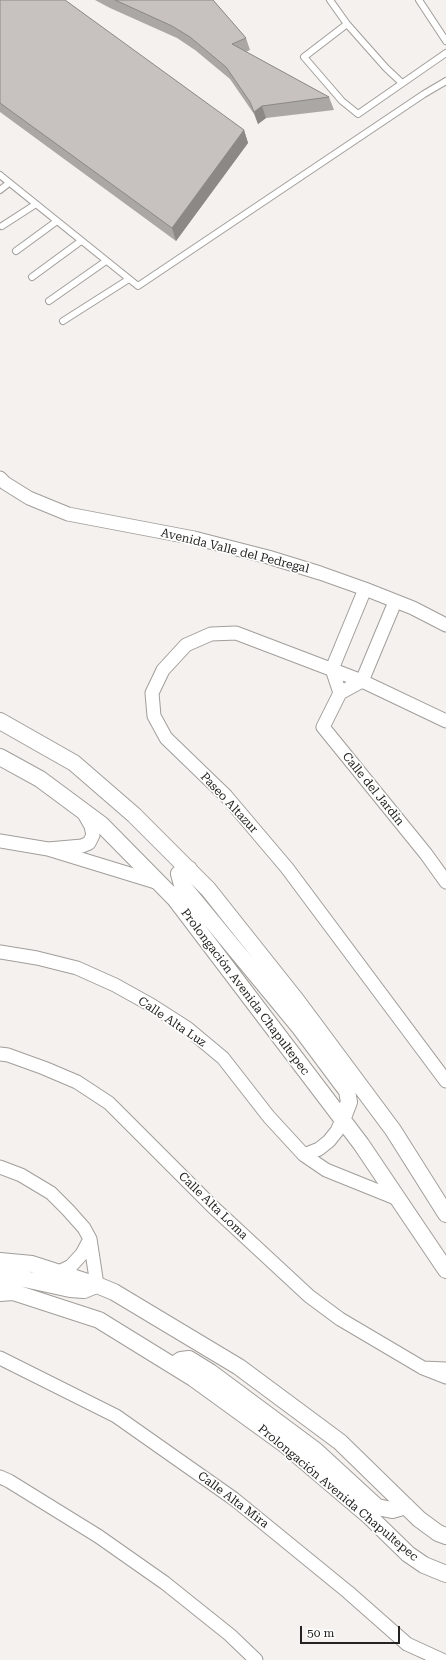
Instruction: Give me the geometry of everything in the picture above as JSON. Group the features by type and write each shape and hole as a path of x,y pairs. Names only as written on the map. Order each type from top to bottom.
{"street":[{"name":"Avenida Valle del Pedregal","path":"0,478 5,484 29,498 68,514 194,538 276,560 320,573 364,589 413,608 446,625"},
{"path":"364,589 332,669 340,693 362,681 395,602"},
{"name":"Paseo Altazur","path":"446,721 362,681 236,633 211,634 186,645 163,670 152,693 154,716 166,738 226,796 287,868 446,1081"},
{"name":"Calle del Jardín","path":"340,693 323,727 426,854 446,882"},
{"path":"0,721 74,763 134,815 208,889 302,1007 393,1130 446,1214"},
{"name":"Prolongación Avenida Chapultepec","path":"0,756 40,779 102,825 175,899 361,1144 446,1270"},
{"path":"48,849 82,846 89,843 93,835 91,826 82,809"},
{"path":"0,841 48,849 159,883"},
{"path":"188,869 179,874 182,885 300,1028 347,1091 349,1099 337,1131 329,1141 319,1149 304,1155"},
{"name":"Calle Alta Luz","path":"0,952 37,958 77,968 115,985 152,1005 181,1024 223,1058 269,1117 304,1155 314,1163 333,1174 398,1199"},
{"name":"Calle Alta Loma","path":"0,1054 44,1068 77,1082 109,1103 213,1207 309,1296 340,1319 423,1368 446,1377"},
{"path":"0,1167 21,1175 51,1193 84,1228 90,1240 97,1285"},
{"path":"59,1272 71,1266 82,1254 90,1240"},
{"path":"0,1261 32,1264 114,1292 239,1367 340,1442 419,1519 438,1533 446,1536"},
{"path":"0,1277 20,1278 70,1289 84,1290 97,1285"},
{"path":"0,1303 6,1293"},
{"name":"Prolongación Avenida Chapultepec","path":"6,1293 99,1320 180,1370 284,1444 370,1517 408,1554 424,1565 446,1574"},
{"name":"Calle Alta Mira","path":"0,1348 4,1360 116,1416 234,1499 348,1592 407,1644 442,1660"},
{"path":"180,1370 178,1362 180,1360 189,1359 210,1372 315,1450 377,1507 392,1510 406,1506"},
{"name":"Calle Alta Loma","path":"423,1368 446,1369"},
{"path":"3,1478 98,1536 165,1583 230,1635 256,1660"}],"lane":[{"path":"330,0 347,24 386,68 402,83"},
{"path":"419,0 446,41"},
{"path":"347,24 304,57 342,101 358,114 446,53"},
{"path":"0,176 138,286 424,94 446,81"},
{"path":"0,190 9,183"},
{"path":"2,226 36,204"},
{"path":"16,251 57,221"},
{"path":"32,277 82,241"},
{"path":"49,302 106,261"},
{"path":"63,321 129,279"}],"building":[{"path":"0,0 65,0 244,130 172,228 0,103"},
{"path":"115,0 213,0 246,38 232,44 329,97 262,106 254,112 250,102 226,67 190,37 172,26"}]}
